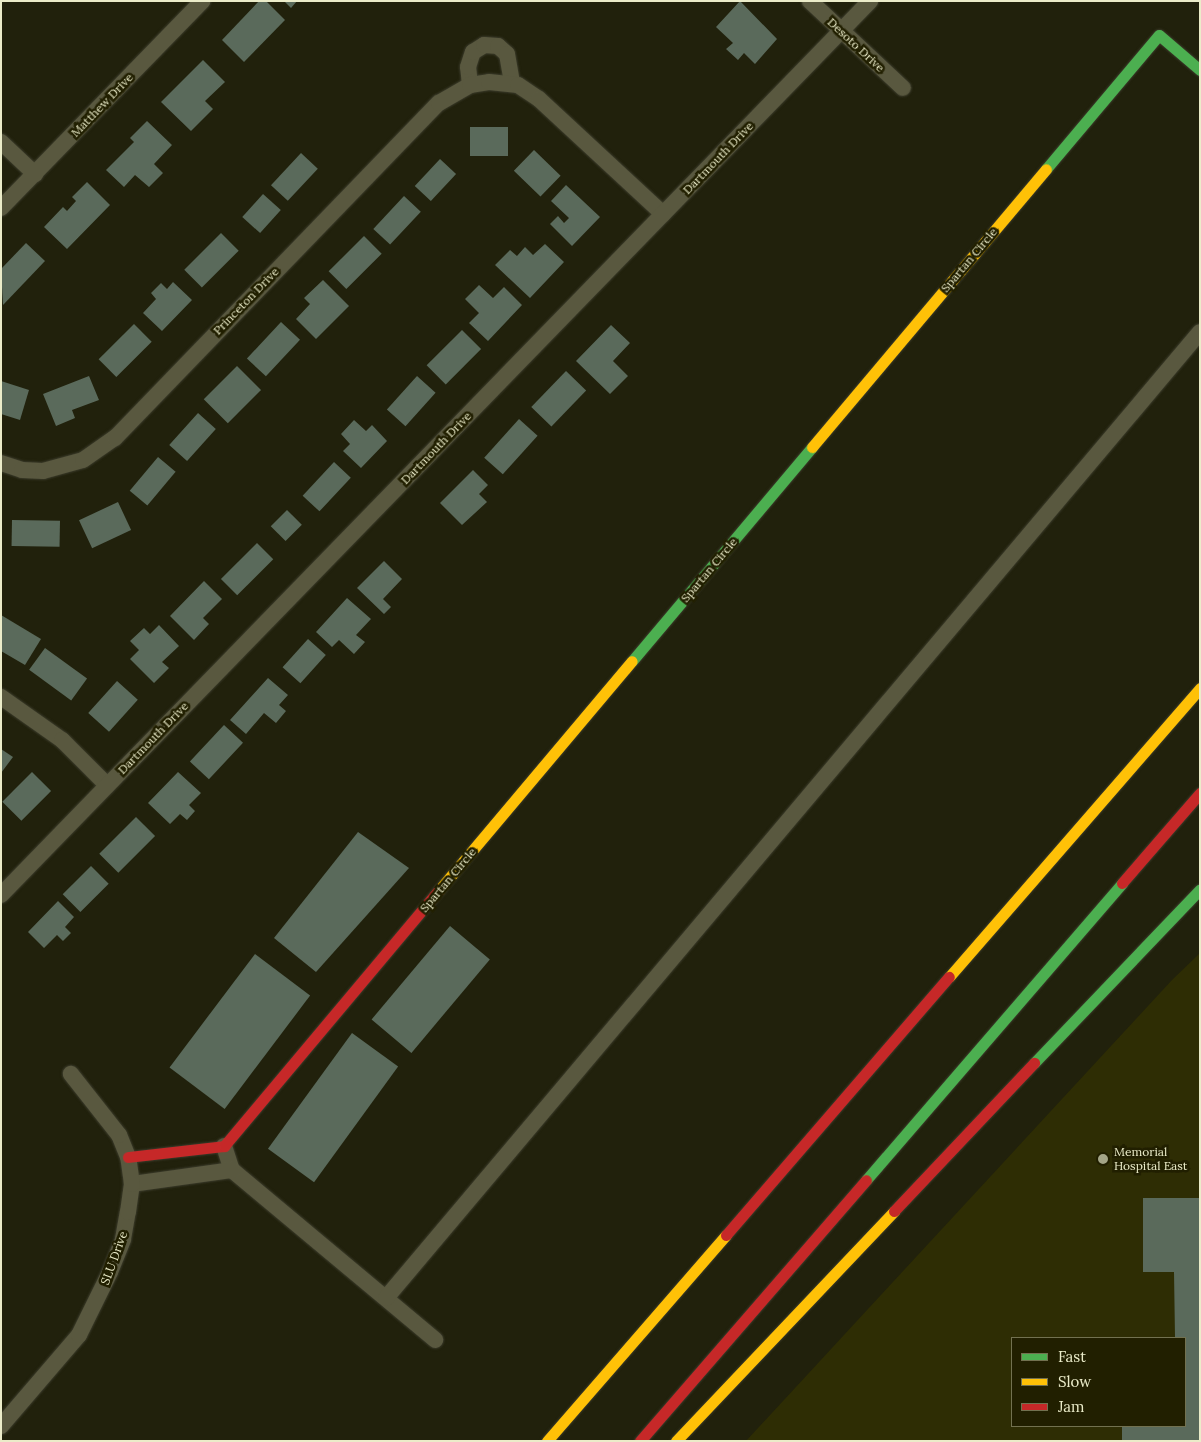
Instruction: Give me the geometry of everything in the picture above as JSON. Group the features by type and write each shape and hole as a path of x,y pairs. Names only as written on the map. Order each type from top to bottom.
{"main road":[{"name":"Spartan Circle","path":"224,1146 1158,35 1200,70"},
{"path":"547,1441 1200,688"},
{"path":"640,1441 1200,793"},
{"path":"676,1441 1200,889"},
{"path":"128,1158 224,1146"}],"street":[{"name":"Matthew Drive","path":"1,208 202,1"},
{"name":"Desoto Drive","path":"810,1 903,88"},
{"name":"Dartmouth Drive","path":"1,895 870,1"},
{"path":"470,85 468,67 473,52 484,45 498,46 507,54 512,84"},
{"name":"Princeton Drive","path":"1,463 22,470 43,470 83,460 115,438 439,103 470,85 489,82 512,84 539,99 663,214"},
{"path":"1,142 34,174"},
{"path":"386,1298 1200,332"},
{"path":"1,697 62,740 107,785"},
{"name":"SLU Drive","path":"1,1426 79,1335 95,1305 123,1239 132,1184 128,1158 119,1135 71,1074"},
{"path":"224,1146 232,1170 435,1340"},
{"path":"132,1184 232,1170"}],"shaded area":[{"name":"Memorial Hospital East","path":"1200,953 1200,1441 746,1441 1172,980"}],"building":[{"path":"259,1 266,1 285,20 244,62 222,40"},
{"path":"284,1 297,1 291,8"},
{"path":"740,1 777,39 755,64 744,53 738,60 726,49 733,43 716,27"},
{"path":"203,60 225,82 205,101 213,109 191,131 161,102"},
{"path":"147,121 172,145 154,164 163,173 149,187 135,175 124,187 106,170 134,142 130,138"},
{"path":"470,127 508,127 508,156 470,156"},
{"path":"534,150 561,176 540,197 514,171"},
{"path":"301,153 318,169 288,201 271,185"},
{"path":"440,159 456,174 431,201 415,186"},
{"path":"87,182 110,205 67,249 44,227 63,207 67,211 76,201 72,197"},
{"path":"566,185 600,217 572,246 550,224 558,216 564,223 569,218 551,201"},
{"path":"263,194 281,210 260,233 242,217"},
{"path":"404,196 421,212 390,245 373,229"},
{"path":"221,233 239,251 202,287 184,270"},
{"path":"364,236 382,254 346,289 329,271"},
{"path":"26,243 45,261 3,305 1,269"},
{"path":"545,244 564,262 530,298 495,265 510,250 517,256 525,247 533,255"},
{"path":"323,280 349,306 316,339 296,319 310,304 304,298"},
{"path":"173,282 192,300 162,331 143,313 156,299 151,293 161,283 167,289"},
{"path":"479,285 493,298 504,287 522,305 488,341 469,323 479,313 465,299"},
{"path":"281,322 300,340 266,376 247,359"},
{"path":"134,324 152,342 116,377 99,359"},
{"path":"611,325 630,343 613,361 628,376 610,394 576,361"},
{"path":"462,330 481,349 446,384 427,365"},
{"path":"237,366 261,390 228,423 204,399"},
{"path":"566,371 586,390 551,426 531,407"},
{"path":"89,376 99,400 72,410 75,418 56,426 43,394"},
{"path":"417,376 436,393 405,426 387,409"},
{"path":"1,381 29,390 20,420 1,414"},
{"path":"198,413 216,429 187,461 169,445"},
{"path":"519,419 538,436 503,474 484,458"},
{"path":"354,420 366,431 372,425 387,441 361,468 343,451 350,444 341,434"},
{"path":"158,457 176,472 147,505 130,491"},
{"path":"334,462 351,478 319,511 303,496"},
{"path":"473,470 488,485 479,494 487,502 462,525 440,503"},
{"path":"118,502 131,530 92,548 79,520"},
{"path":"287,510 302,525 286,541 271,526"},
{"path":"12,520 60,521 60,547 12,546"},
{"path":"257,543 273,559 237,595 221,579"},
{"path":"384,561 402,579 383,599 391,607 384,614 357,588"},
{"path":"204,581 222,599 203,618 209,624 194,640 170,616"},
{"path":"347,598 371,619 356,635 365,642 354,654 339,640 332,647 316,632"},
{"path":"1,615 41,639 25,665 1,651"},
{"path":"159,625 179,646 162,662 169,668 154,683 130,659 139,650 130,641 144,628 150,634"},
{"path":"308,639 326,655 300,683 283,667"},
{"path":"45,648 87,679 71,700 29,670"},
{"path":"268,678 288,695 279,705 286,711 276,723 264,713 246,734 230,720"},
{"path":"117,681 138,700 109,732 88,713"},
{"path":"224,725 243,743 209,779 190,762"},
{"path":"1,749 13,757 1,773"},
{"path":"32,772 51,791 21,821 2,802"},
{"path":"178,772 201,793 189,805 195,811 187,820 180,814 170,824 148,803"},
{"path":"136,817 155,836 118,873 99,854"},
{"path":"358,832 409,868 316,972 274,938"},
{"path":"91,866 109,884 80,912 63,894"},
{"path":"58,901 74,917 65,927 71,933 63,941 57,935 44,948 28,932"},
{"path":"450,926 490,959 411,1053 372,1019"},
{"path":"255,954 310,996 225,1109 170,1067"},
{"path":"352,1033 398,1067 314,1182 268,1149"},
{"path":"1143,1198 1200,1198 1200,1441 1122,1441 1122,1427 1186,1427 1186,1337 1175,1337 1174,1272 1143,1272"}],"traffic: fast":[{"path":"1046,169 1159,35 1200,70"},
{"path":"632,661 812,447"},
{"path":"866,1180 1122,883"},
{"path":"1034,1063 1200,889"}],"traffic: slow":[{"path":"812,447 1046,169"},
{"path":"439,890 632,661"},
{"path":"949,977 1200,688"},
{"path":"676,1441 894,1211"},
{"path":"547,1441 726,1235"}],"traffic: jam":[{"path":"1122,883 1200,793"},
{"path":"128,1157 224,1146 439,890"},
{"path":"726,1235 949,977"},
{"path":"894,1211 1034,1063"},
{"path":"640,1441 866,1180"}],"place":[{"name":"Memorial Hospital East","path":"1103,1159"}]}
